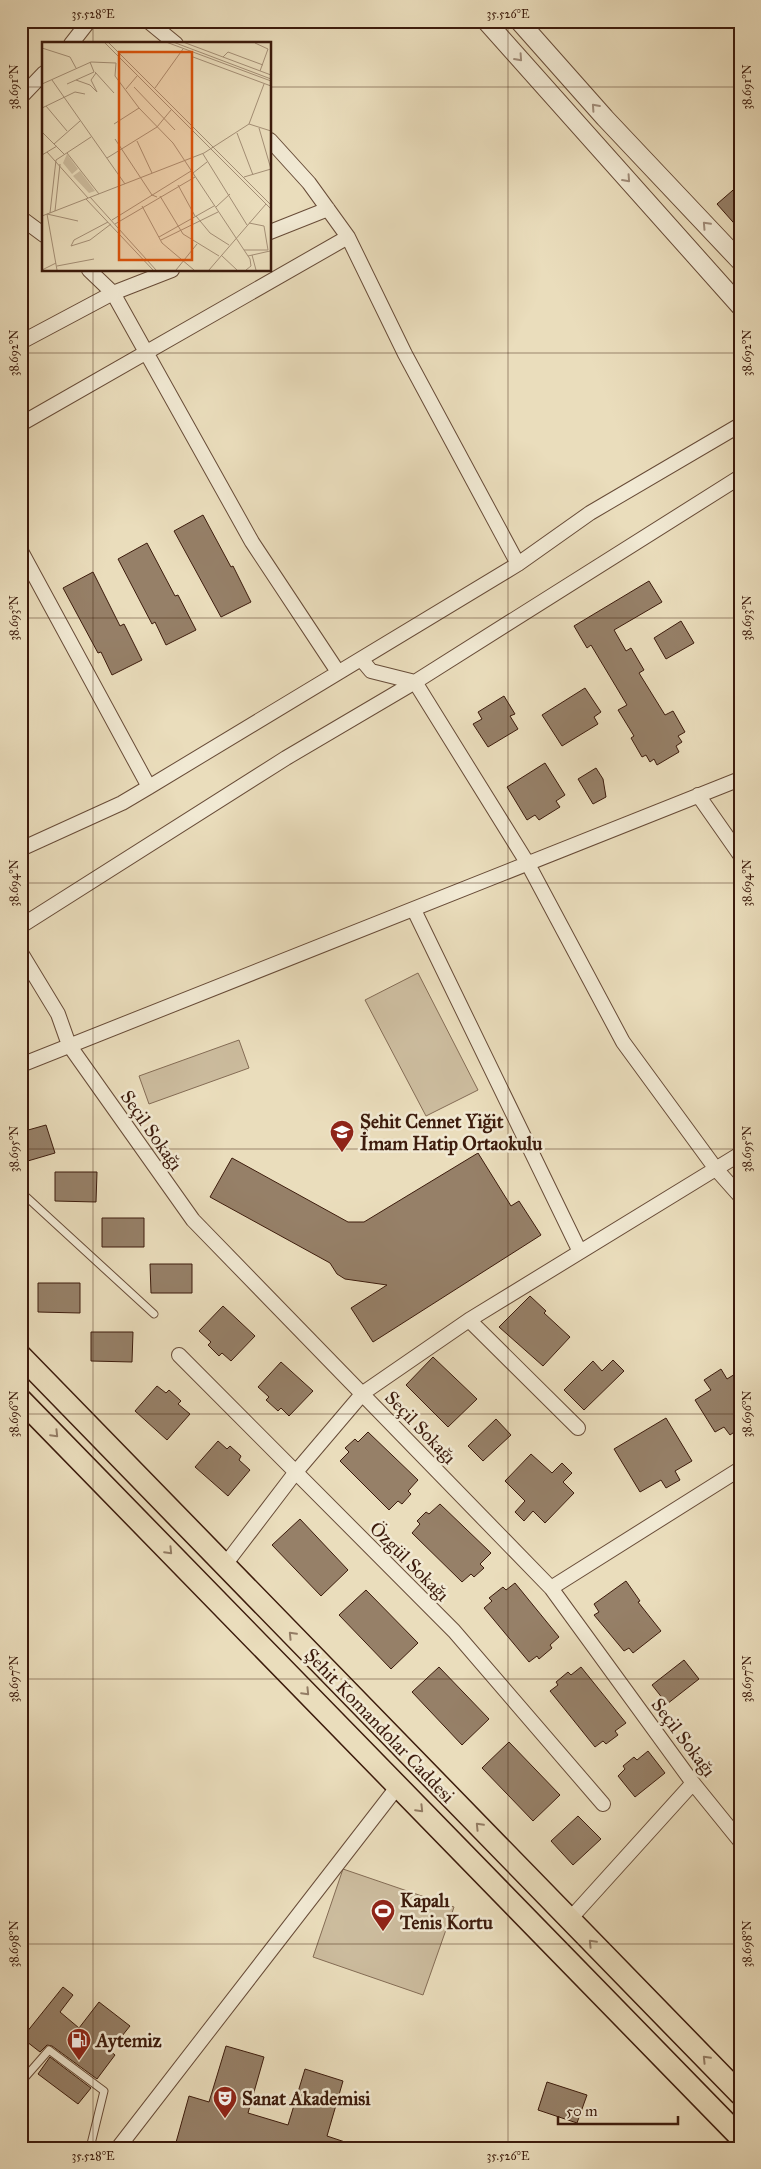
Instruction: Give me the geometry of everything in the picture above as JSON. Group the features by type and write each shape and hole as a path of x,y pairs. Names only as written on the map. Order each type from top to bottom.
{"main road":[{"name":"Şehit Komandolar Caddesi","path":"21,1356 740,2094"},
{"name":"Şehit Komandolar Caddesi","path":"21,1400 740,2137"}],"street":[{"path":"73,42 89,21"},
{"path":"148,21 174,42"},
{"path":"486,21 740,306"},
{"path":"519,21 605,118 740,261"},
{"path":"21,97 42,75"},
{"path":"271,141 309,183 348,237 405,354 518,564"},
{"path":"271,232 328,209"},
{"path":"21,218 42,234"},
{"path":"21,424 348,237"},
{"path":"90,271 112,293 252,542 338,672"},
{"path":"21,342 112,293 169,271"},
{"path":"21,849 122,803 518,564 590,514 740,425"},
{"path":"21,926 286,758 415,682 740,477"},
{"path":"21,551 149,787"},
{"path":"361,659 371,671 415,682 528,864 623,1042 716,1169 740,1196"},
{"path":"21,1064 414,910 740,779"},
{"path":"698,795 740,855"},
{"path":"414,910 580,1252"},
{"name":"Seçil Sokağı","path":"21,953 58,1014 70,1045 193,1220 551,1588 693,1783 740,1841"},
{"path":"224,1566 296,1473 363,1394 469,1320 740,1154"},
{"path":"469,1320 578,1428"},
{"name":"Özgül Sokağı","path":"179,1355 454,1631 603,1804"},
{"path":"551,1588 740,1469"},
{"path":"570,1919 693,1783"},
{"path":"118,2148 398,1786"}],"lane":[{"path":"21,1192 154,1314"},
{"path":"21,2082 49,2050 104,2092 90,2148"}],"shaded area":[{"path":"418,973 478,1090 426,1116 365,1000"},
{"path":"239,1040 249,1068 149,1104 139,1076"},
{"name":"Kapalı Tenis Kortu","path":"343,1869 454,1907 423,1995 313,1957"}],"building":[{"path":"740,184 740,230 717,204"},
{"path":"203,515 231,567 233,566 251,602 221,617 174,531"},
{"path":"147,543 175,596 178,595 196,630 166,645 155,622 152,624 118,559"},
{"path":"93,572 120,626 124,624 142,660 112,675 101,652 98,653 63,588"},
{"path":"649,581 662,602 614,630 626,651 631,648 644,670 639,673 665,715 673,711 685,732 678,736 682,742 676,746 679,752 657,765 654,759 650,762 646,755 642,757 631,738 634,736 618,710 627,705 591,645 587,648 574,626"},
{"path":"681,621 694,643 666,659 654,638"},
{"path":"585,688 601,712 594,717 598,724 562,746 542,715"},
{"path":"504,696 515,714 510,716 518,729 488,747 473,724 482,719 478,712"},
{"path":"545,763 565,795 556,801 560,807 539,820 535,815 527,820 507,787"},
{"path":"596,768 603,779 606,797 593,804 578,779"},
{"path":"46,1125 55,1153 21,1163 21,1132"},
{"path":"478,1153 511,1206 519,1201 541,1235 373,1342 351,1308 387,1285 345,1279 337,1274 330,1263 210,1197 232,1158 348,1222 364,1222"},
{"path":"55,1172 97,1172 96,1202 55,1201"},
{"path":"102,1218 144,1218 144,1247 102,1247"},
{"path":"150,1264 192,1264 192,1293 151,1293"},
{"path":"38,1283 80,1283 80,1313 38,1312"},
{"path":"530,1296 546,1311 544,1313 570,1337 543,1366 499,1327"},
{"path":"223,1306 255,1336 231,1361 222,1353 219,1356 208,1345 211,1342 199,1331"},
{"path":"91,1332 133,1332 132,1362 91,1361"},
{"path":"433,1357 477,1399 448,1427 406,1385"},
{"path":"613,1360 624,1371 584,1410 564,1390 593,1361 602,1371"},
{"path":"281,1362 313,1391 289,1416 281,1408 278,1411 266,1400 269,1397 258,1387"},
{"path":"721,1369 727,1379 740,1371 740,1428 730,1435 724,1427 715,1432 695,1400 711,1390 704,1380"},
{"path":"157,1386 166,1393 169,1390 181,1401 178,1404 190,1414 167,1440 135,1411"},
{"path":"666,1418 692,1461 675,1471 680,1480 666,1488 661,1480 640,1492 614,1449"},
{"path":"496,1419 511,1435 483,1461 468,1446"},
{"path":"368,1432 418,1480 408,1491 411,1494 402,1504 398,1501 389,1510 340,1461 349,1452 345,1448 355,1439 358,1442"},
{"path":"218,1441 227,1449 230,1446 241,1456 239,1460 250,1470 228,1496 195,1467"},
{"path":"531,1454 552,1473 562,1463 572,1473 563,1482 574,1493 545,1523 533,1511 524,1521 515,1512 525,1501 505,1481"},
{"path":"440,1504 491,1553 480,1564 484,1568 474,1577 471,1574 462,1582 412,1533 420,1524 417,1521 426,1512 429,1514"},
{"path":"300,1519 348,1570 321,1596 272,1545"},
{"path":"626,1581 640,1601 638,1602 661,1631 633,1653 629,1648 624,1651 594,1615 599,1612 594,1604"},
{"path":"515,1583 559,1637 550,1645 552,1648 539,1659 537,1656 529,1662 484,1608 492,1601 489,1598 503,1587 506,1590"},
{"path":"366,1590 418,1643 391,1669 339,1615"},
{"path":"684,1660 699,1679 667,1704 652,1685"},
{"path":"439,1667 489,1719 462,1745 412,1692"},
{"path":"581,1667 626,1723 615,1731 618,1735 606,1744 603,1741 595,1747 550,1691 558,1685 556,1682 568,1672 571,1675"},
{"path":"509,1742 560,1795 533,1821 482,1768"},
{"path":"648,1751 665,1773 635,1797 618,1776 625,1769 623,1766 634,1757 637,1760"},
{"path":"578,1816 601,1839 573,1865 551,1841"},
{"path":"63,1987 73,1995 60,2012 79,2028 99,2002 130,2026 110,2051 115,2055 97,2079 52,2046 47,2045 40,2052 22,2038"},
{"path":"226,2046 264,2057 248,2113 288,2125 305,2069 343,2081 327,2136 354,2145 354,2148 182,2148 175,2146 189,2096 209,2102"},
{"path":"50,2057 91,2088 78,2104 38,2074"},
{"path":"547,2082 587,2095 577,2123 538,2110"}],"place":[{"name":"Şehit Cennet Yiğit İmam Hatip Ortaokulu","path":"342,1153"},
{"name":"Kapalı Tenis Kortu","path":"383,1932"},
{"name":"Aytemiz","path":"79,2061"},
{"name":"Sanat Akademisi","path":"225,2119"}]}
